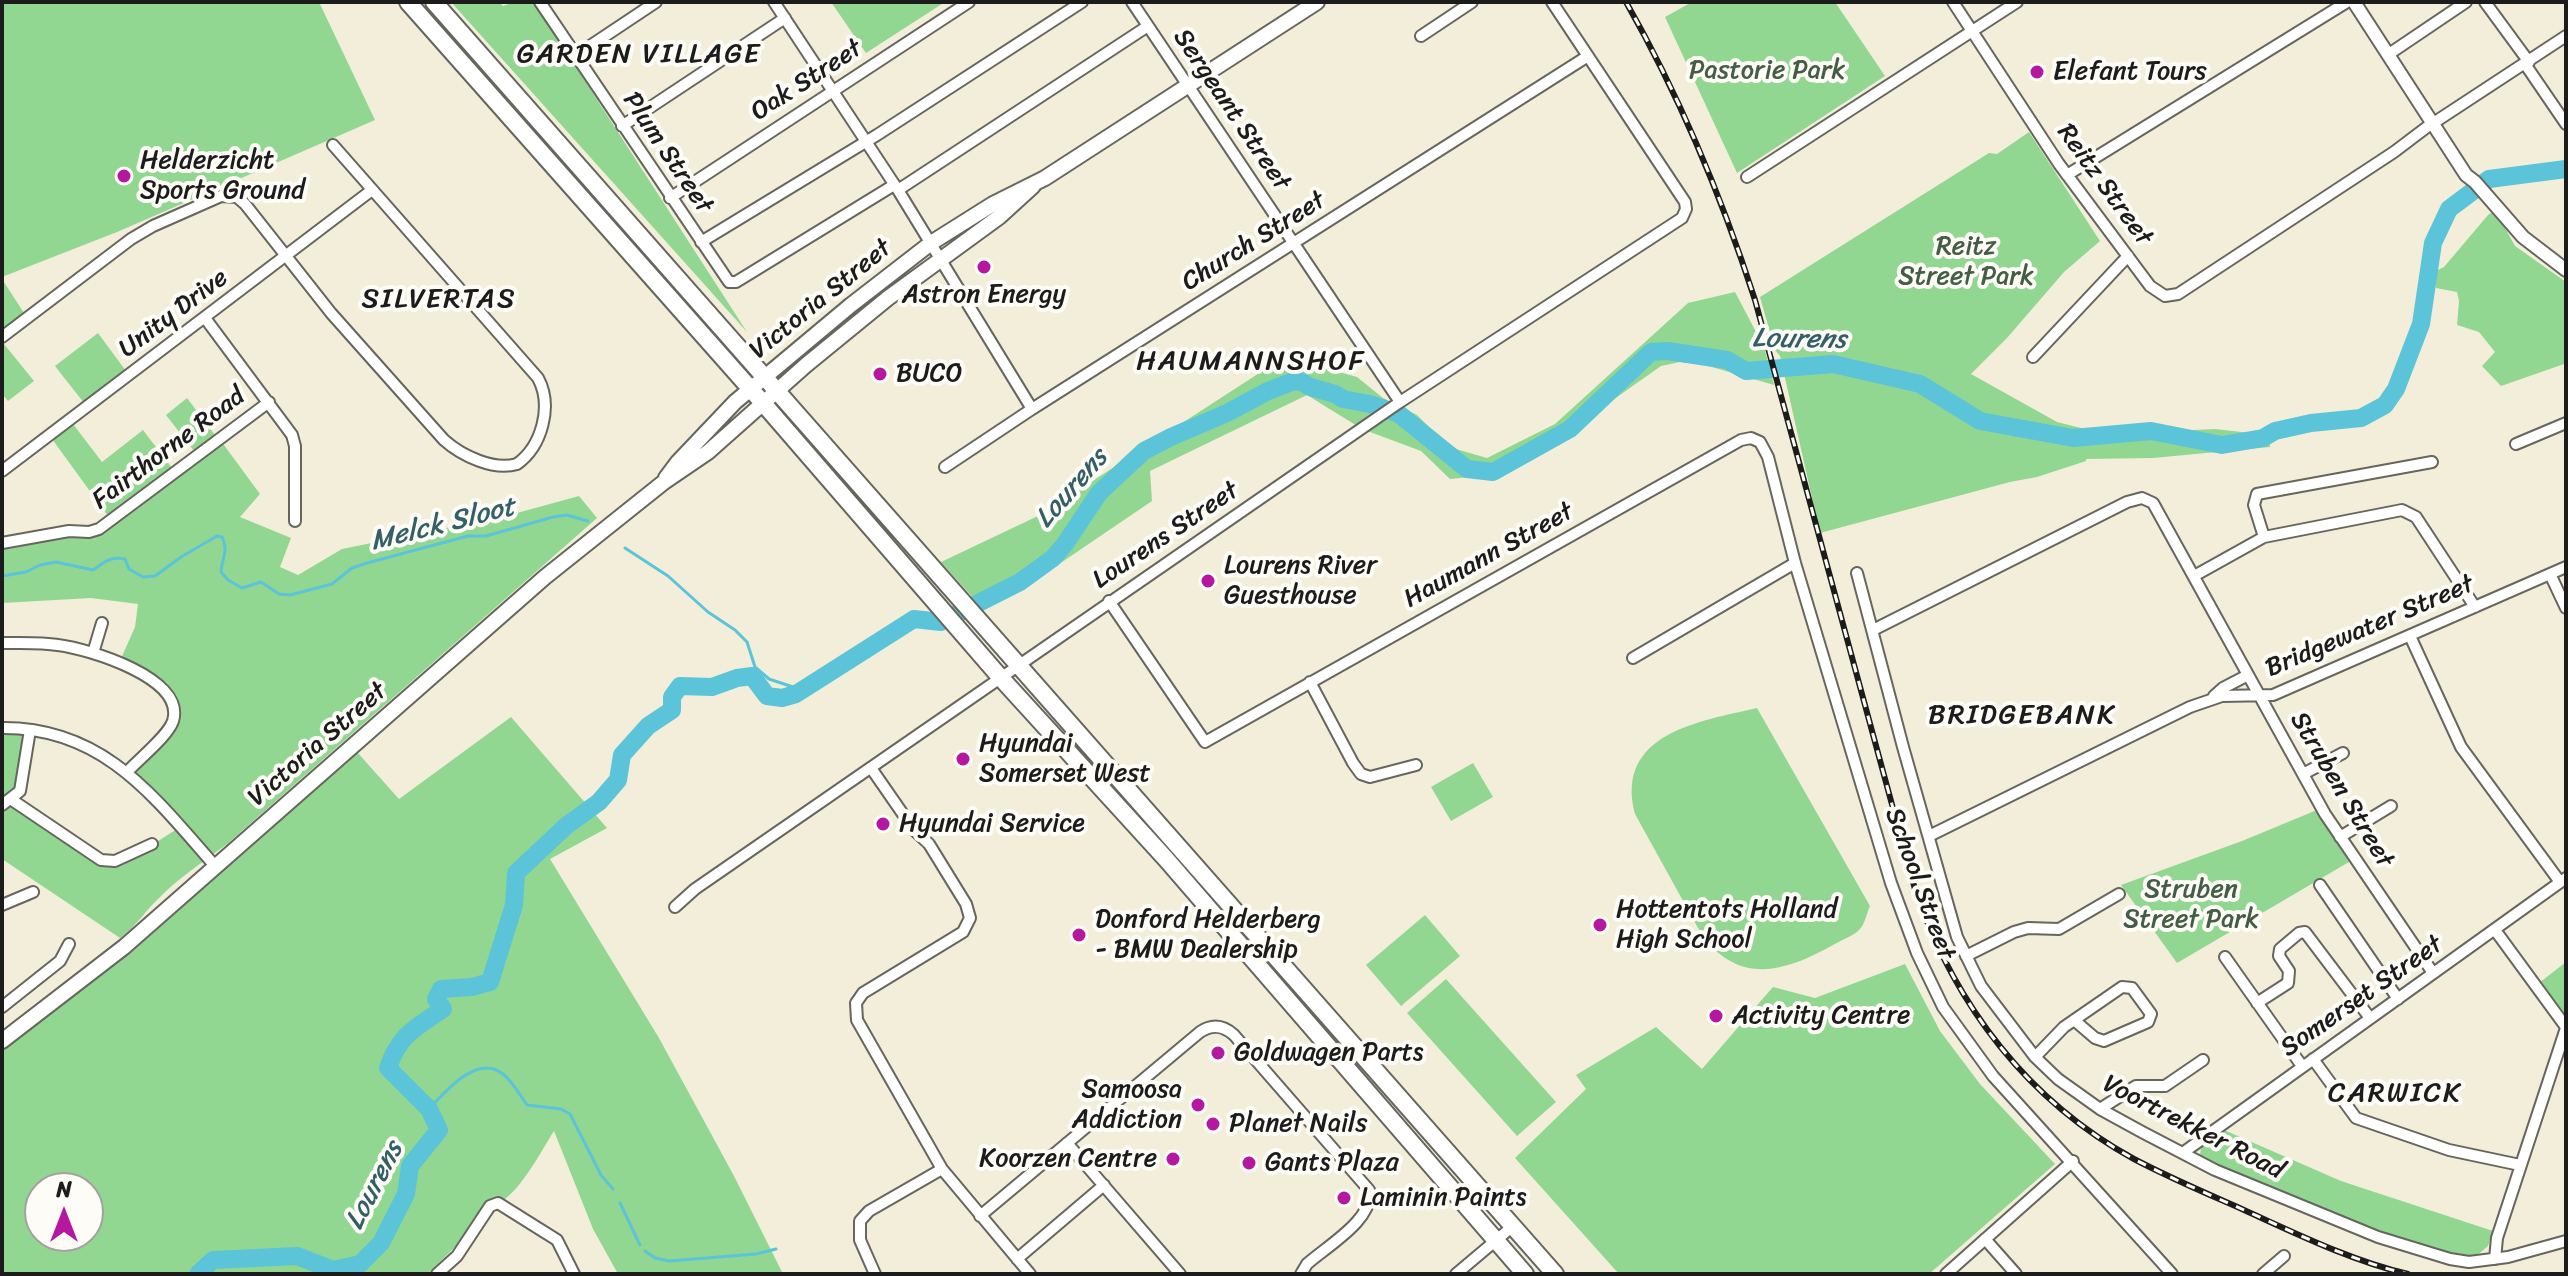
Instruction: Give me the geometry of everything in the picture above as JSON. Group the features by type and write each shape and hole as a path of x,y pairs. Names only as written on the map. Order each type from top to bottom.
{"highway":[{"path":"408,2 751,389 1000,677 1156,847 1525,1274"},
{"path":"434,2 1555,1274"}],"main road":[{"name":"Victoria Street","path":"664,482 678,462 735,402 931,243 993,204 1033,186 1317,2"},
{"name":"Victoria Street","path":"2,1041 96,970 521,597 664,482 708,452 888,298 999,217 1033,186"}],"street":[{"name":"Plum Street","path":"540,2 729,282 736,282 896,187"},
{"path":"575,56 656,2"},
{"path":"774,2 896,187 1032,409"},
{"name":"Oak Street","path":"670,198 969,2"},
{"path":"701,242 865,142 1082,2"},
{"name":"Sergeant Street","path":"1132,2 1294,243 1396,405"},
{"path":"1421,36 1472,2"},
{"path":"1552,2 1588,56"},
{"name":"Reitz Street","path":"1953,2 2067,175 2155,291 2165,296 2178,294 2435,122"},
{"path":"1747,177 2017,2"},
{"path":"2067,175 2347,2"},
{"path":"2354,2 2390,55 2394,67 2501,214 2533,246 2566,270"},
{"path":"2390,55 2466,2"},
{"path":"2485,2 2566,124"},
{"path":"622,126 785,18"},
{"path":"896,187 1148,26"},
{"path":"2435,122 2566,36"},
{"name":"Lourens Street","path":"675,907 695,889 1109,601 1396,405 1682,218 1685,202 1588,56"},
{"name":"Church Street","path":"945,467 1588,56"},
{"path":"2,337 131,239 221,196 231,195 245,204 331,313 452,448 494,466 511,466 520,461 536,444 541,430 544,392 538,378 333,145"},
{"name":"Unity Drive","path":"2,471 372,190"},
{"path":"2033,357 2128,256"},
{"path":"205,318 291,431 295,442 295,521"},
{"name":"Fairthorne Road","path":"2,543 99,529 269,402"},
{"path":"2516,444 2566,423"},
{"name":"Haumann Street","path":"1109,601 1205,742 1730,446 1747,438 1756,439"},
{"name":"School Street","path":"1756,439 1764,446 1872,824 1917,953 1943,1007 2009,1094 2073,1161 2172,1274"},
{"path":"2264,537 2254,505 2257,494 2432,462"},
{"name":"Struben Street","path":"1873,630 2127,502 2147,499 2153,503 2340,837 2433,973"},
{"path":"2194,576 2264,537 2392,510 2409,511 2475,607"},
{"path":"1633,658 1795,563"},
{"name":"Bridgewater Street","path":"1929,836 2213,698 2260,697 2292,688 2566,567"},
{"name":"Voortrekker Road","path":"1857,573 1957,937 1981,986 2035,1057 2058,1079 2100,1109 2215,1170 2378,1237 2469,1262 2495,1259 2566,1241"},
{"path":"2550,574 2566,608"},
{"path":"93,653 102,623"},
{"path":"2410,636 2461,747 2563,880"},
{"path":"2,643 48,643 93,653 154,680 174,707 173,718 169,729 127,772"},
{"path":"2213,698 2223,688 2248,675"},
{"path":"1310,682 1361,774 1370,777 1416,765"},
{"path":"2,728 53,734 89,747 127,772 216,867"},
{"path":"30,730 20,791 7,802 101,860 115,861 152,844"},
{"path":"2303,774 2343,753"},
{"path":"871,768 914,830 929,844 968,908 969,923 963,932 863,993 856,1003 855,1014 942,1169 1030,1274"},
{"path":"2340,837 2391,806"},
{"name":"Somerset Street","path":"2184,1152 2563,880"},
{"path":"2320,885 2398,999"},
{"path":"2,905 33,892"},
{"path":"1966,956 2014,932 2028,928 2059,929 2119,894"},
{"path":"2495,930 2566,1027 2497,1238 2495,1259"},
{"path":"2257,1003 2288,983 2289,971 2279,952 2284,944 2305,932 2370,1018"},
{"path":"2,1007 60,961 69,944"},
{"path":"2225,957 2302,1066"},
{"path":"2035,1057 2074,1020 2126,986 2132,988 2151,1014 2148,1022 2104,1041 2095,1038 2074,1020"},
{"path":"980,1216 1200,1032 1214,1027 1230,1031 1369,1190 1370,1202 1364,1216 1307,1264 1301,1274"},
{"path":"2313,1059 2356,1118 2449,1150 2520,1165"},
{"path":"2100,1109 2141,1084 2165,1086 2203,1060"},
{"path":"1067,1143 1180,1274"},
{"path":"1946,1274 2073,1161"},
{"path":"875,1274 859,1235 860,1221 869,1211 942,1169"},
{"path":"1017,1259 1104,1185"},
{"path":"437,1274 457,1256 493,1204 502,1204 557,1240 574,1274"},
{"path":"1456,1274 1513,1226"},
{"path":"1985,1239 2016,1274"},
{"path":"2263,1274 2284,1256"}],"green space":[{"name":"Helderzicht Sports Ground","path":"2,2 319,2 375,120 117,232 2,277"},
{"path":"451,2 499,2 503,6 514,2 534,2 747,332"},
{"path":"831,2 945,2 866,53"},
{"name":"Pastorie Park","path":"1692,2 1835,2 1885,76 1737,173 1665,17"},
{"name":"Reitz Street Park","path":"2029,132 2100,241 2064,272 1971,374 2057,422 2081,428 2215,429 2250,433 2269,429 2270,447 2153,458 2086,459 2037,477 1820,533 1780,356 1775,350 1760,297 1989,153 1997,154"},
{"path":"2495,210 2515,246 2566,282 2564,364 2501,386 2482,366 2495,352 2479,332 2457,325 2457,292 2436,288 2436,271 2444,267"},
{"path":"2,279 24,313 2,330"},
{"path":"1735,292 1764,347 1774,385 1705,365 1680,362 1661,366 1566,439 1501,474 1450,479 1421,451 1362,429 1307,395 1150,471 1152,501 1015,594 1011,591 983,609 941,562 1040,515 1264,370 1328,369 1357,377 1383,398 1417,415 1449,447 1487,458 1555,424 1688,303"},
{"path":"98,333 126,371 84,403 55,366"},
{"path":"4,344 34,381 8,401 2,394"},
{"path":"187,398 215,435 194,451 166,415"},
{"path":"73,424 102,462 143,430 172,468 108,516 52,439"},
{"path":"221,441 260,494 240,517 291,538 280,567 298,575 342,549 506,516 579,496 597,518 227,844 173,885 120,938 2,859 2,728 31,731 13,802 100,861 152,845 180,827 128,772 174,718 155,679 119,663 135,627 138,604 91,598 2,603 2,544 89,533"},
{"path":"1757,708 1870,906 1862,927 1854,934 1798,962 1765,969 1733,963 1703,937 1635,814 1632,787 1637,765 1650,748 1667,736 1688,726"},
{"path":"511,717 607,828 550,859 659,1038 783,1274 618,1274 593,1229 554,1131 515,1190 495,1204 485,1204 456,1246 427,1274 2,1274 2,1049 125,955 357,752 399,799"},
{"path":"1473,763 1493,797 1451,821 1431,787"},
{"name":"Struben Street Park","path":"2317,810 2349,862 2177,963 2121,885 2242,841"},
{"path":"1425,915 1460,956 1401,1006 1366,965"},
{"path":"2566,962 2566,1019 2539,983"},
{"path":"1905,964 1940,1031 1980,1084 2055,1164 1929,1274 1619,1274 1515,1158 1586,1089 1576,1075 1656,1027 1702,1069 1773,987 1815,998"},
{"path":"1446,979 1556,1102 1517,1136 1407,1013"},
{"path":"2224,1130 2341,1181 2493,1231 2488,1246 2475,1257 2448,1255 2381,1234 2204,1159 2200,1155 2201,1148"}],"waterway":[{"name":"Lourens","path":"198,1274 213,1260 297,1256 333,1270 360,1264 381,1243 406,1194 410,1166 439,1130 429,1109 388,1068 392,1057 409,1033 443,1009 436,999 441,989 472,987 490,982 514,905 516,873 566,826 599,802 618,780 622,755 648,726 672,710 672,697 680,686 712,687 752,676 767,696 782,698 796,694 914,619 941,622 1020,582 1053,558 1099,493 1144,451 1268,391 1294,381 1302,382 1343,399 1399,414 1467,469 1493,472 1570,429 1651,352 1668,351 1727,360 1746,371 1833,364 1920,384 1980,421 2073,438 2151,431 2222,445 2263,438 2275,431 2311,423 2361,418 2385,405 2396,389 2421,324 2433,243 2449,209 2489,179 2566,169"},
{"name":"Melck Sloot","path":"2,576 56,562 93,570 115,558 125,559 129,569 143,577 155,576 217,536 222,537 224,542 221,572 228,580 242,588 261,582 279,594 290,595 332,584 352,568 367,563 468,536 486,536 567,515 588,521"},
{"name":"Melck Sloot","path":"625,548 668,576 708,612 735,630 747,642 755,667 769,679 802,690"},
{"path":"429,1109 462,1077 483,1068 493,1069 507,1077 527,1105 561,1109 570,1114 601,1175 613,1189"},
{"path":"620,1203 640,1245"},
{"path":"645,1251 655,1258 669,1261 756,1254 776,1249"}],"railway":[{"path":"1626,2 1682,110 1742,261 1916,893 1952,974 1975,1012 2000,1047 2061,1109 2096,1136 2134,1159 2325,1246 2408,1274"}],"place":[{"name":"Elefant Tours","path":"2037,72"},
{"name":"Helderzicht Sports Ground","path":"124,176"},
{"name":"Astron Energy","path":"984,267"},
{"name":"BUCO","path":"880,374"},
{"name":"Lourens River Guesthouse","path":"1208,581"},
{"name":"Hyundai Somerset West","path":"963,759"},
{"name":"Hyundai Service","path":"883,824"},
{"name":"Hottentots Holland High School","path":"1600,925"},
{"name":"Donford Helderberg - BMW Dealership","path":"1079,935"},
{"name":"Activity Centre","path":"1716,1016"},
{"name":"Goldwagen Parts","path":"1218,1053"},
{"name":"Samoosa Addiction","path":"1198,1105"},
{"name":"Planet Nails","path":"1213,1124"},
{"name":"Koorzen Centre","path":"1173,1159"},
{"name":"Gants Plaza","path":"1249,1163"},
{"name":"Laminin Paints","path":"1344,1198"}],"district":[{"name":"GARDEN VILLAGE","path":"639,55"},
{"name":"SILVERTAS","path":"439,300"},
{"name":"HAUMANNSHOF","path":"1251,362"},
{"name":"BRIDGEBANK","path":"2022,716"},
{"name":"CARWICK","path":"2395,1094"}]}
